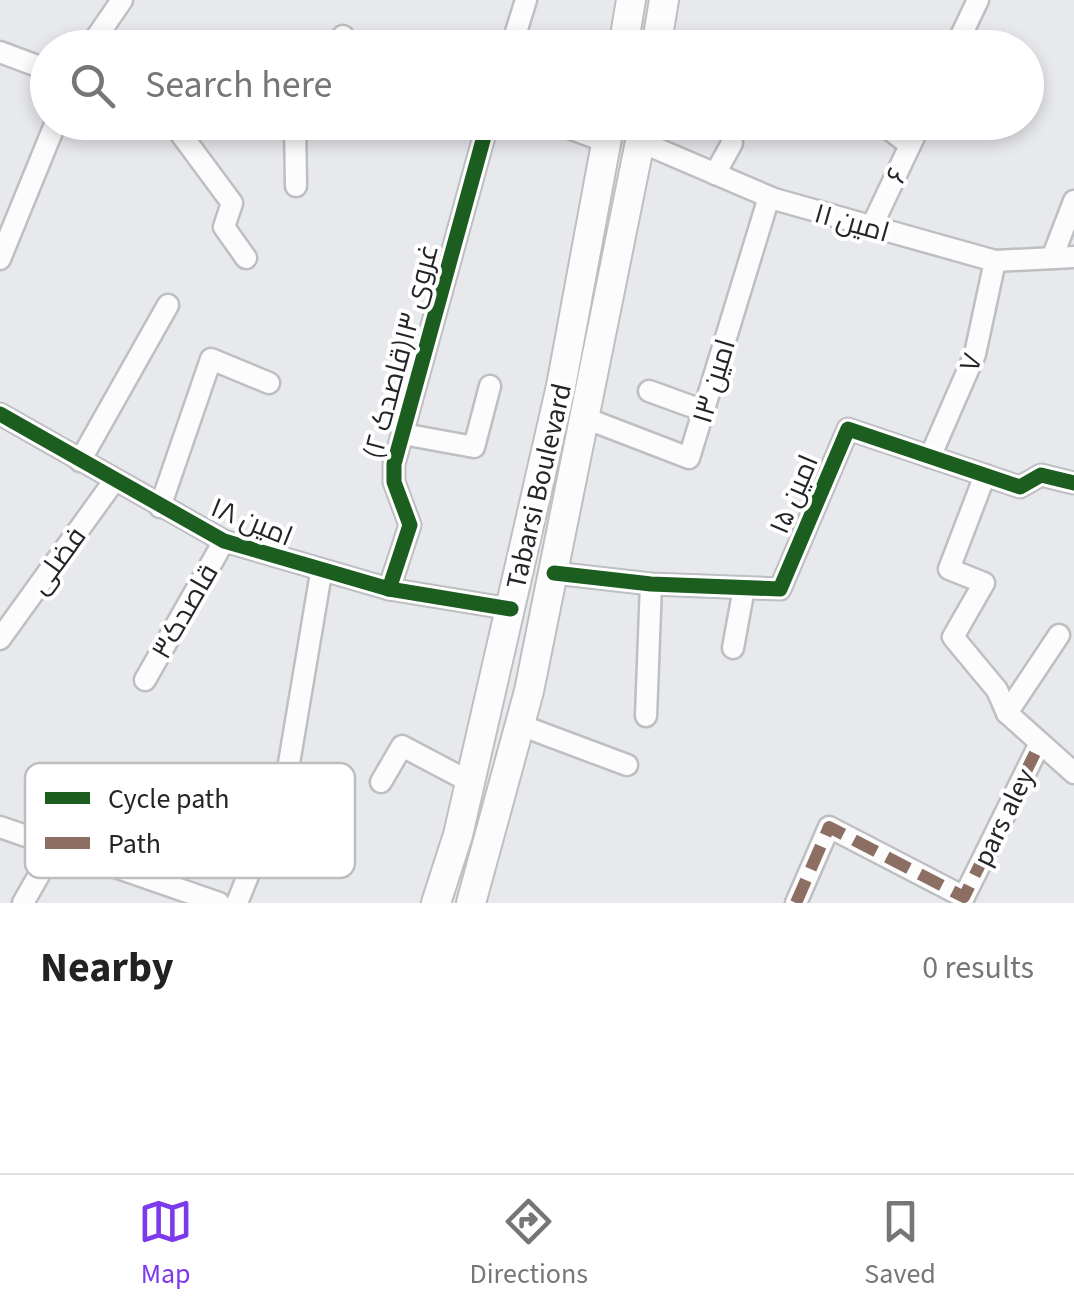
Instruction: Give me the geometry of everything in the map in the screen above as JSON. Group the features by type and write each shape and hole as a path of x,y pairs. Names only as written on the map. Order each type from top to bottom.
{"main road":[{"path":"626,30 631,0"},
{"path":"659,30 664,0"},
{"name":"Tabarsi Boulevard","path":"436,903 458,836 561,386 607,140"},
{"name":"Tabarsi Boulevard","path":"471,903 520,725 554,572 640,140"},
{"path":"458,836 488,843"}],"street":[{"path":"101,30 122,0"},
{"path":"517,30 526,0"},
{"path":"964,30 978,0"},
{"path":"0,52 30,63"},
{"path":"0,259 49,140"},
{"path":"186,140 232,202 224,228 246,258"},
{"path":"296,140 296,186"},
{"name":"غروی ۱۳(قاصدک ۲)","path":"389,589 410,525 392,473 483,140"},
{"name":"امین ۱۱","path":"656,140 715,174 770,197 871,228 995,262 1074,257"},
{"path":"902,140 910,146"},
{"name":"۶","path":"871,228 913,140"},
{"path":"715,174 732,143"},
{"name":"امین ۱۳","path":"585,418 689,458 770,197"},
{"path":"1052,258 1074,201"},
{"name":"۷","path":"930,457 975,354 995,262"},
{"path":"80,461 168,305"},
{"path":"160,506 212,359 268,384"},
{"path":"403,434 474,447 490,386"},
{"path":"649,391 704,412"},
{"name":"امین ۱۸","path":"0,414 224,541 321,573 510,609"},
{"name":"امین ۱۵","path":"554,572 651,584 780,589 848,429 1020,487 1041,476 1074,483"},
{"path":"985,475 949,569 984,583 953,637 997,690 1007,713 1074,773"},
{"name":"فضلی","path":"0,639 114,481"},
{"name":"قاصدک۳","path":"144,680 224,541"},
{"name":"امین ۱۸","path":"289,763 321,573"},
{"path":"646,716 651,584"},
{"path":"733,648 744,588"},
{"path":"1007,713 1059,635"},
{"path":"520,725 627,765"},
{"name":"pars aley","path":"796,903 828,828 964,897 1040,743"},
{"path":"381,782 402,746 470,782"},
{"path":"0,827 25,836"},
{"path":"22,903 36,878"},
{"path":"126,878 159,893 219,903"},
{"name":"امین ۱۸","path":"237,903 247,878"}],"marked path":[{"path":"796,903 829,827 964,897 1040,743"}],"cycle path":[{"path":"389,589 410,525 394,482 394,464 483,140"},
{"path":"0,414 224,541 389,589 511,609"},
{"path":"554,573 651,584 780,589 848,429 1020,487 1041,475 1074,483"}]}
